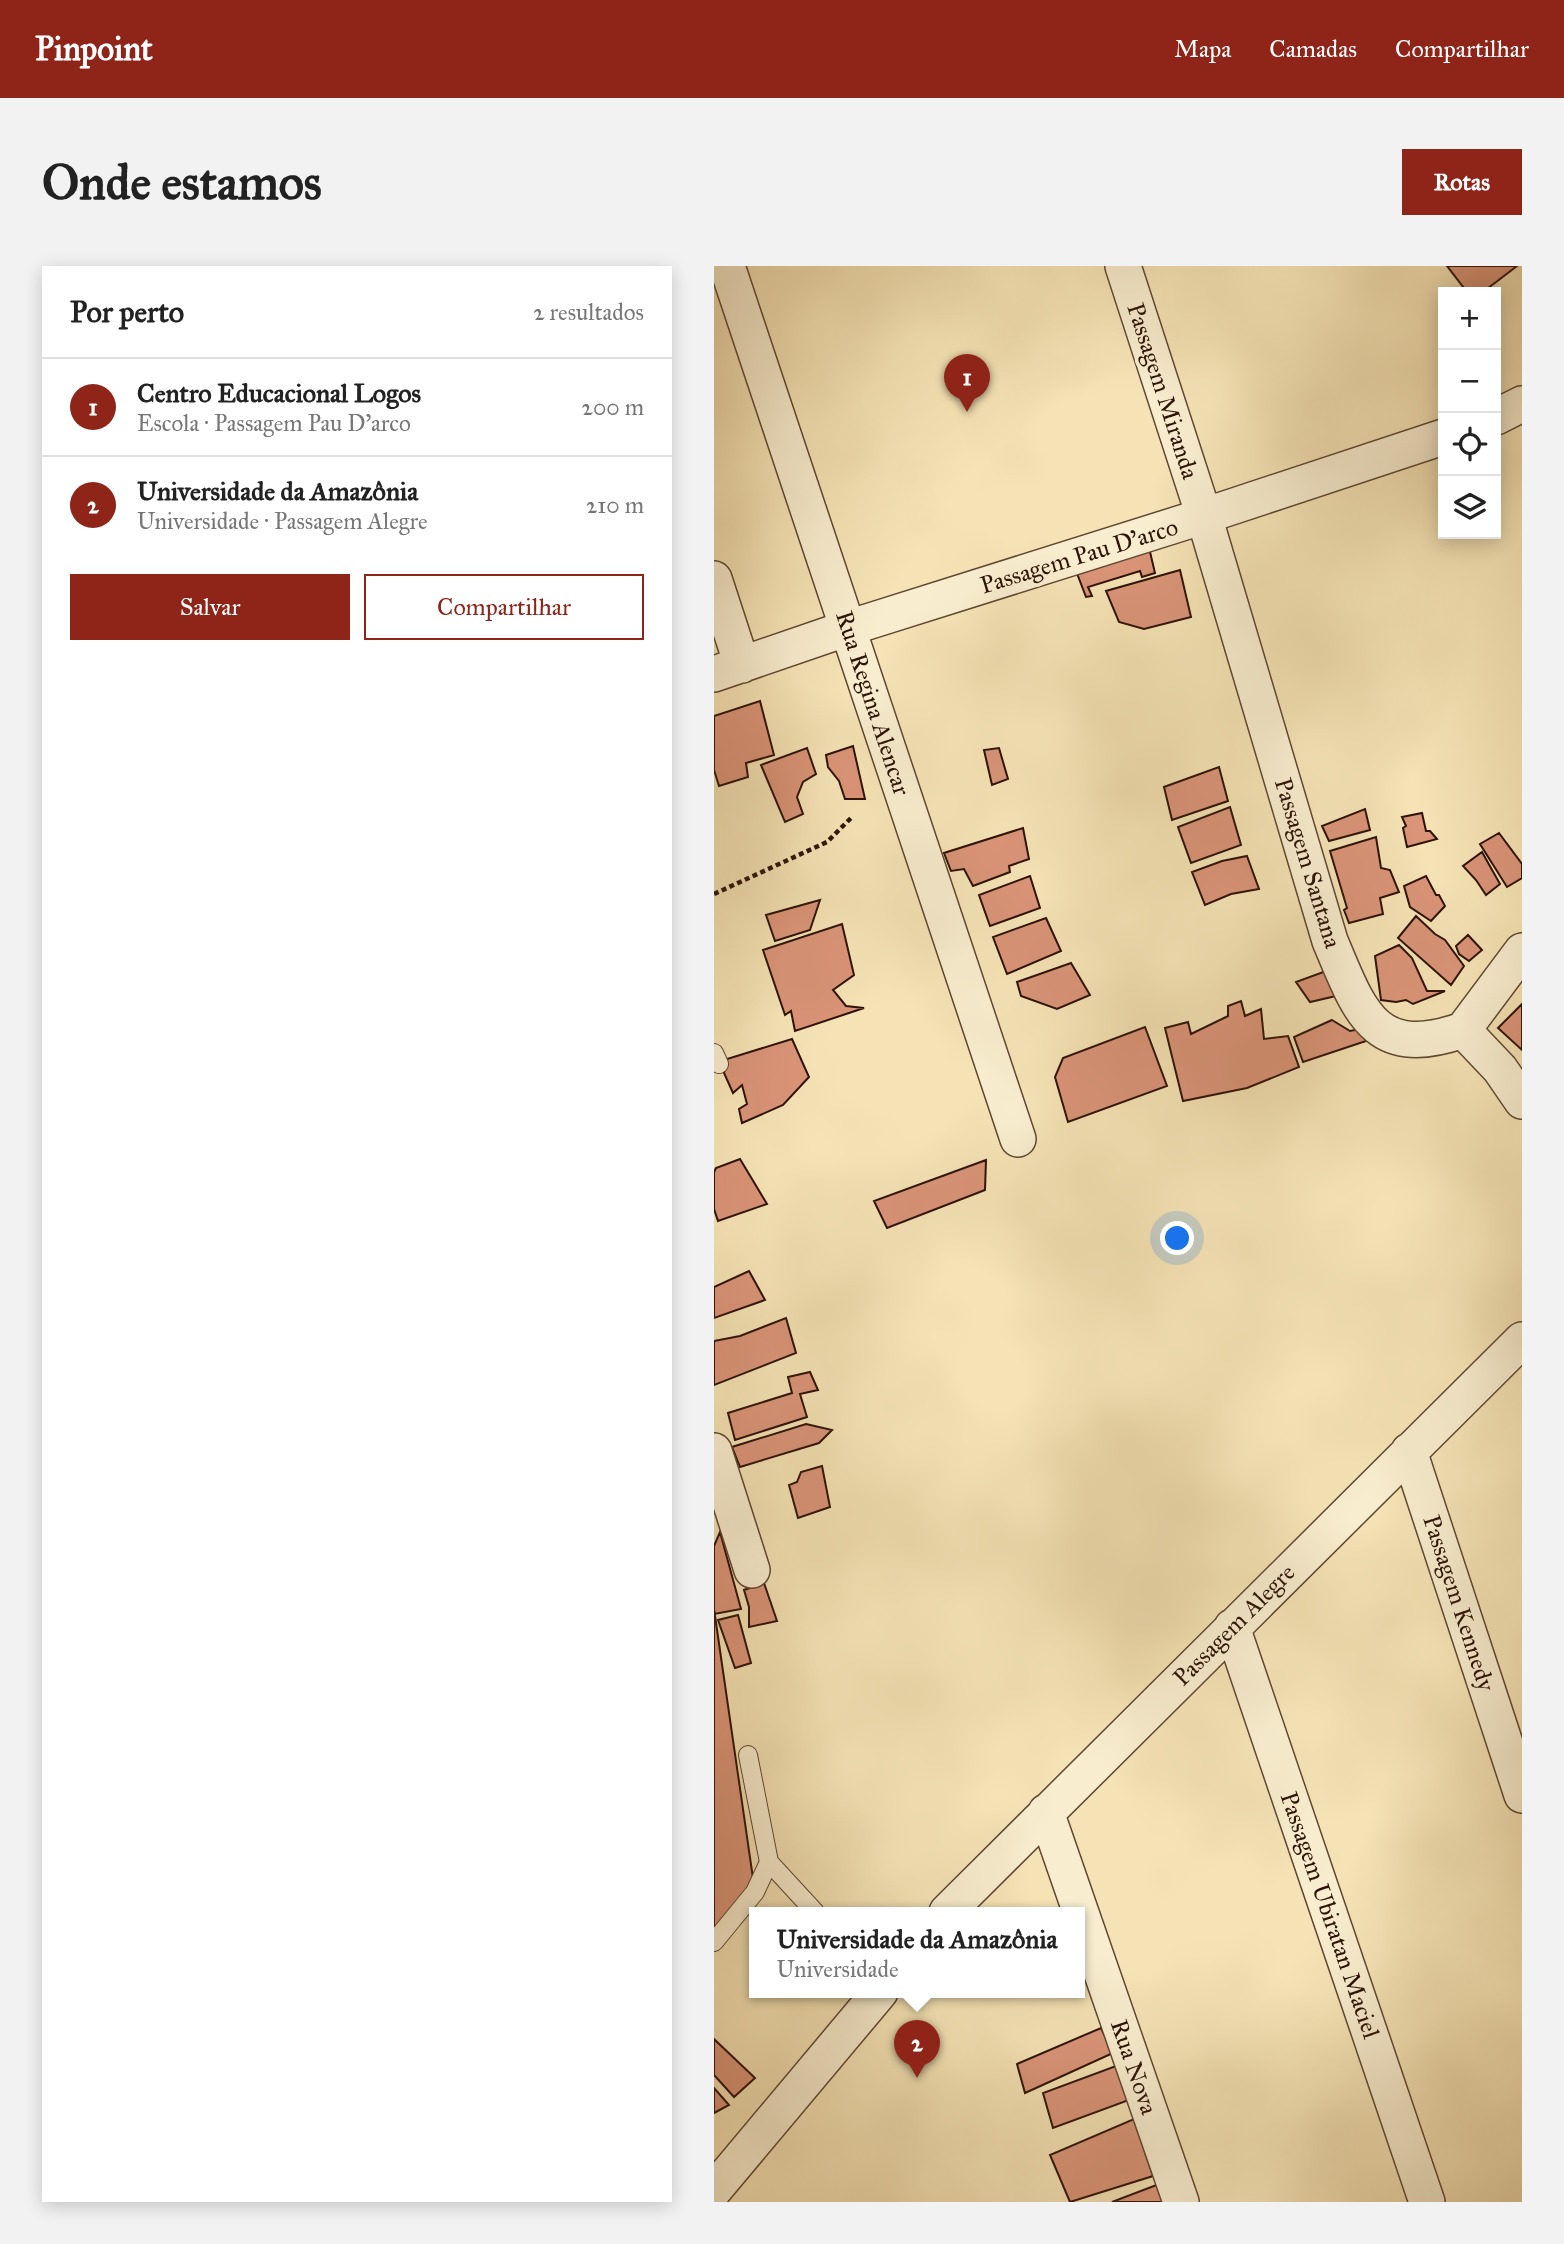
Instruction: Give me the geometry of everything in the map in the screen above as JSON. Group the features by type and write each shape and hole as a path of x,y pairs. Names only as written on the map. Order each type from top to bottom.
{"street":[{"name":"Rua Regina Alencar","path":"727,266 1018,1139"},
{"name":"Passagem Miranda","path":"1123,266 1204,516"},
{"path":"1501,415 1522,404"},
{"name":"Passagem Pau D'arco","path":"728,669 1438,439"},
{"name":"Passagem Santana","path":"1204,516 1331,941 1349,985 1364,1014 1380,1029 1407,1040 1436,1040 1464,1030"},
{"path":"714,579 728,669"},
{"path":"1522,951 1464,1030 1500,1069 1522,1101"},
{"name":"Passagem Alegre","path":"952,1907 1522,1340"},
{"path":"714,1451 752,1570"},
{"name":"Passagem Kennedy","path":"1409,1451 1522,1795"},
{"name":"Passagem Ubiratan Maciel","path":"1232,1627 1427,2202"},
{"name":"Rua Nova","path":"1046,1812 1079,1907"},
{"name":"Rua Nova","path":"1085,1925 1181,2202"},
{"path":"714,2190 875,1998"}],"lane":[{"path":"748,1755 769,1862 810,1907"},
{"path":"714,1942 755,1892 769,1862"}],"path":[{"path":"714,894 828,842 851,818"}],"building":[{"path":"1447,266 1517,266 1490,287 1463,287"},
{"path":"1147,539 1155,573 1142,577 1140,571 1088,587 1092,596 1086,597 1073,563"},
{"path":"1180,570 1191,617 1144,629 1119,622 1106,591"},
{"path":"760,701 774,755 746,763 748,777 719,786 714,770 714,716"},
{"path":"853,746 865,799 845,799 839,781 828,767 826,755"},
{"path":"807,748 816,774 803,782 797,797 803,814 785,822 761,765"},
{"path":"999,748 1008,779 992,785 984,750"},
{"path":"1219,767 1228,801 1172,820 1164,787"},
{"path":"1230,807 1241,845 1191,863 1178,827"},
{"path":"1365,809 1370,830 1329,841 1322,826"},
{"path":"1422,813 1426,831 1430,831 1437,839 1407,847 1403,828 1406,826 1402,817"},
{"path":"1023,828 1029,859 1009,866 1010,872 973,886 964,869 951,871 944,853"},
{"path":"1499,833 1522,864 1522,878 1507,887 1480,844"},
{"path":"1376,837 1381,868 1390,870 1399,892 1380,898 1383,914 1349,923 1330,851"},
{"path":"1482,852 1500,884 1486,895 1463,866"},
{"path":"1247,856 1259,889 1231,894 1205,905 1192,872 1222,861"},
{"path":"1030,876 1040,908 990,926 979,895"},
{"path":"1426,876 1445,906 1431,921 1410,907 1404,886"},
{"path":"820,900 810,930 775,941 766,915"},
{"path":"1416,916 1445,940 1464,966 1451,985 1398,938"},
{"path":"1046,918 1061,951 1007,974 993,937"},
{"path":"842,924 854,975 833,990 846,1006 864,1008 795,1031 791,1011 785,1015 763,950"},
{"path":"1468,935 1482,950 1469,961 1459,954 1456,946"},
{"path":"1399,945 1412,958 1427,991 1445,991 1413,1004 1406,1000 1381,1000 1375,956"},
{"path":"1071,963 1090,995 1057,1009 1021,996 1017,982"},
{"path":"1326,971 1336,996 1310,1002 1296,982"},
{"path":"1241,1001 1245,1016 1261,1009 1264,1039 1288,1036 1299,1067 1247,1088 1183,1101 1165,1028 1188,1022 1191,1034 1228,1016 1228,1006"},
{"path":"1522,1004 1522,1050 1498,1028"},
{"path":"1332,1020 1350,1031 1360,1029 1369,1040 1303,1062 1294,1037"},
{"path":"1145,1027 1167,1086 1068,1122 1055,1077 1063,1058"},
{"path":"792,1039 809,1077 783,1105 742,1123 739,1109 747,1104 742,1085 733,1093 724,1073 727,1059"},
{"path":"740,1159 767,1204 718,1221 714,1209 714,1172 716,1168"},
{"path":"986,1160 985,1190 887,1228 874,1201"},
{"path":"749,1271 765,1300 714,1318 714,1287"},
{"path":"786,1318 796,1353 714,1385 714,1341 740,1336"},
{"path":"810,1372 818,1390 800,1394 807,1417 735,1440 728,1413 792,1393 788,1377"},
{"path":"806,1424 832,1430 819,1443 740,1467 732,1447"},
{"path":"822,1466 830,1507 798,1518 789,1485 797,1482 801,1472"},
{"path":"720,1532 741,1609 714,1614 714,1546"},
{"path":"764,1583 777,1621 749,1627 749,1607 744,1590"},
{"path":"714,1609 755,1892 714,1946"},
{"path":"738,1615 751,1663 735,1668 718,1620"},
{"path":"1101,2028 1113,2053 1025,2093 1017,2064"},
{"path":"714,2039 755,2078 734,2097 714,2075"},
{"path":"1116,2066 1129,2100 1053,2128 1043,2093"},
{"path":"714,2088 729,2105 714,2113"},
{"path":"1134,2119 1153,2176 1070,2202 1050,2155"},
{"path":"1159,2184 1167,2202 1112,2202"}],"place":[{"name":"Centro Educacional Logos","path":"967,412"},
{"name":"Universidade da Amazônia","path":"917,2078"}]}
